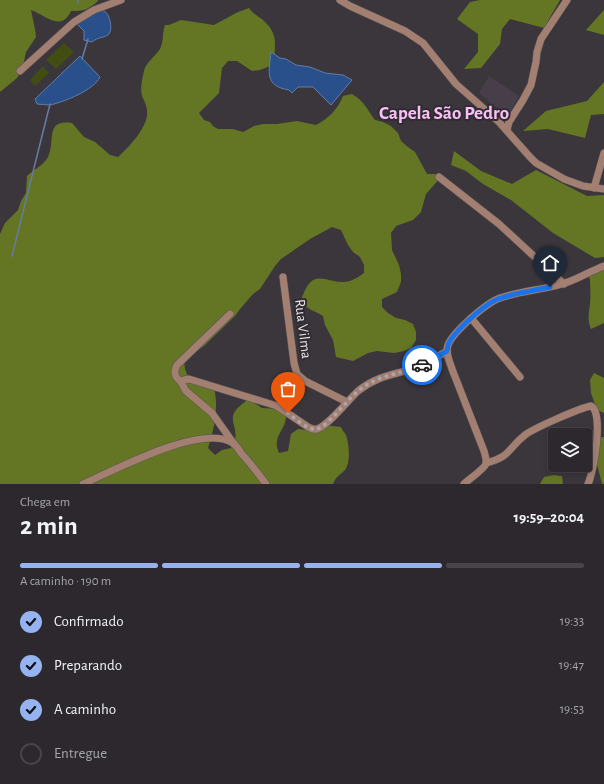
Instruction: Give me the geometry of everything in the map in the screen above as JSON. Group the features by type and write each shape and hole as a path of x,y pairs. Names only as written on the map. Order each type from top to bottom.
{"street":[{"path":"20,71 74,22 94,10 121,0"},
{"path":"340,0 418,39 431,52 456,84 507,130 530,158 541,166 564,179 583,186 604,190"},
{"path":"507,130 509,122 531,85 541,39 567,0"},
{"path":"594,188 604,153"},
{"path":"439,177 499,224 564,284"},
{"path":"486,463 484,451 454,376 447,351 448,345 471,318 488,304 499,298 564,284 604,266"},
{"name":"Rua Vilma","path":"283,277 294,363 297,374 305,381 347,402"},
{"path":"230,314 176,365 175,374 176,378 182,382 186,391 212,413 234,444 266,484"},
{"path":"471,318 520,377"},
{"path":"182,382 189,379 277,406 308,427 317,429 335,415 357,392 379,378 418,367 447,351"},
{"path":"464,484 486,463 503,457 522,438 533,430 591,406 597,411 599,426 595,464 588,484"},
{"path":"83,484 156,452 195,439 217,439 234,444"}],"shaded area":[{"path":"489,76 519,96 508,117 479,93"}],"green space":[{"path":"0,0 98,1 86,9 71,11 62,21 52,20 31,10 36,37 26,52 22,70 17,78 0,92"},
{"path":"480,0 560,0 544,28 510,19 502,29 500,44 481,68 464,69 478,52 478,34 457,19 470,2"},
{"path":"249,8 270,27 273,32 275,42 275,64 260,70 252,71 237,61 228,61 222,68 219,93 199,113 204,120 210,122 218,129 233,129 243,132 254,126 263,124 277,124 297,121 316,125 325,120 332,113 343,96 352,94 363,103 375,120 391,126 398,133 401,141 415,152 427,174 435,174 441,177 426,194 421,212 413,220 396,226 391,233 392,250 399,265 401,282 397,292 382,299 382,307 396,318 413,324 416,332 416,340 411,348 404,351 394,353 377,351 368,353 353,361 336,357 333,340 325,325 323,316 308,308 301,301 310,282 316,279 342,282 350,281 364,273 364,265 360,257 353,252 348,245 341,230 332,227 310,239 281,259 260,289 253,294 235,316 205,345 184,361 188,377 214,388 216,411 208,448 215,455 222,450 231,448 235,437 233,421 234,413 238,407 248,399 262,408 278,409 286,414 286,420 277,442 279,453 288,451 291,434 298,429 307,430 323,425 341,427 346,435 348,443 348,462 345,470 337,477 333,484 0,484 0,234 5,223 18,210 26,193 27,176 41,165 48,157 52,132 58,124 72,123 84,137 95,142 110,155 118,157 133,142 142,130 145,123 147,111 141,93 144,71 160,49 165,25 181,20 214,25 238,12"},
{"path":"604,10 604,35 586,30"},
{"path":"64,43 74,52 56,69 46,60"},
{"path":"43,66 49,73 35,86 30,80"},
{"path":"604,82 604,114 591,115 585,138 548,129 523,131 546,111 587,101"},
{"path":"454,151 481,171 512,184 536,170 587,196 604,195 604,257 595,258 553,233 511,200 483,184 466,171 451,165"},
{"path":"604,267 604,323 591,329 589,319 590,279 588,276"},
{"path":"594,373 604,378 604,413 597,410 591,393 590,380"},
{"path":"603,437 604,484 602,484 595,460 595,440"},
{"path":"554,475 562,476 563,484 540,484 544,477"}],"water":[{"path":"97,11 104,11 108,15 111,25 110,32 109,34 92,42 84,40 84,31 77,24"},
{"path":"271,52 296,65 310,67 325,73 343,75 352,80 331,105 313,87 298,87 292,93 289,90 275,85 272,81 269,72"},
{"path":"80,56 100,77 97,82 78,95 63,101 50,105 37,104 35,99"}],"waterway":[{"path":"82,59 88,39"},
{"path":"12,256 50,104"}],"way so far":[{"path":"288,413 308,427 317,429 335,415 357,392 368,384 390,374 422,365"}],"district":[{"name":"Capela São Pedro","path":"444,113"}],"route":[{"path":"422,365 447,351 448,345 461,328 488,304 499,298 550,287"}]}
